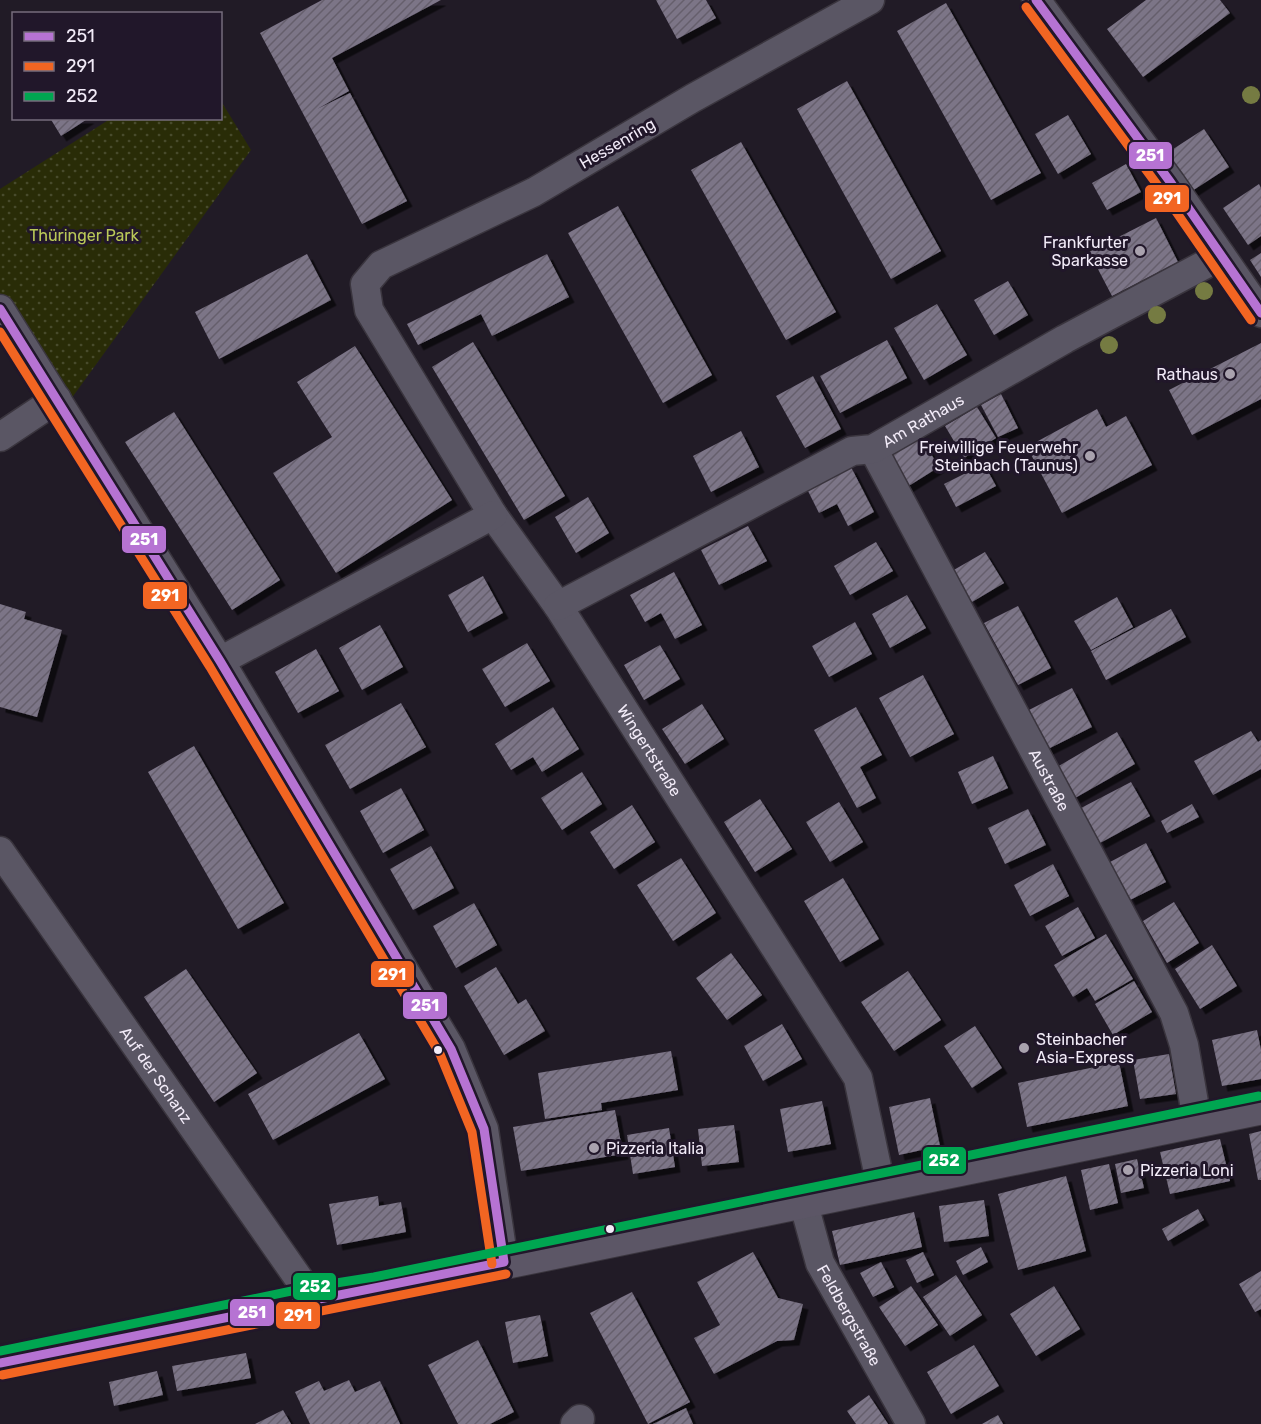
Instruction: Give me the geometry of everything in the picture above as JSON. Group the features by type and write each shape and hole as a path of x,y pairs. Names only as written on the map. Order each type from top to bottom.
{"main road":[{"path":"0,1363 313,1299 376,1289 1261,1108"}],"street":[{"name":"Hessenring","path":"365,284 381,265 534,192 693,98 870,0"},
{"path":"1036,0 1171,183 1261,314"},
{"name":"Am Rathaus","path":"558,606 852,451 873,449 1065,339 1221,256"},
{"name":"Wingertstraße","path":"365,284 369,310 493,515 558,606 858,1078 881,1186"},
{"path":"0,309 220,661 451,1049 484,1130 504,1262"},
{"path":"0,437 57,399"},
{"name":"Austraße","path":"873,449 1174,1012 1184,1045 1197,1120"},
{"path":"220,661 493,515"},
{"name":"Auf der Schanz","path":"0,850 313,1299"},
{"name":"Feldbergstraße","path":"803,1201 820,1263 911,1424"}],"green space":[{"name":"Thüringer Park","path":"222,103 251,150 66,406 0,305 0,189 108,120 222,120"}],"building":[{"path":"322,0 441,0 332,58 349,91 317,109 350,93 407,201 362,224 260,33"},
{"path":"656,0 706,0 716,18 677,39"},
{"path":"1146,0 1220,0 1230,13 1143,77 1107,29"},
{"path":"946,3 1041,173 991,200 897,31"},
{"path":"847,81 941,251 891,279 797,109"},
{"path":"1068,115 1091,154 1058,174 1035,134"},
{"path":"51,120 86,120 61,136"},
{"path":"1204,129 1229,167 1192,191 1167,153"},
{"path":"741,142 836,312 786,340 691,170"},
{"path":"1126,164 1141,192 1107,210 1092,183"},
{"path":"1259,184 1261,188 1261,236 1248,245 1223,208"},
{"path":"618,206 712,375 663,403 568,233"},
{"path":"1156,218 1178,262 1112,296 1089,252"},
{"path":"1261,253 1261,277 1250,260"},
{"path":"307,254 331,300 219,359 195,312"},
{"path":"547,254 569,297 492,336 481,314 418,345 407,324"},
{"path":"1008,281 1028,315 994,335 974,300"},
{"path":"937,304 967,355 924,380 894,328"},
{"path":"887,340 907,378 840,413 820,376"},
{"path":"473,342 565,496 524,520 432,367"},
{"name":"Rathaus","path":"1261,343 1261,399 1192,435 1169,390"},
{"path":"355,346 452,500 336,573 273,473 332,437 297,382"},
{"path":"813,376 841,429 805,448 776,396"},
{"path":"1001,394 1018,428 998,437 981,405"},
{"path":"977,407 996,438 964,458 945,426"},
{"name":"Freiwillige Feuerwehr Steinbach (Taunus)","path":"1097,409 1106,427 1126,416 1152,465 1062,513 1027,447"},
{"path":"174,412 280,580 232,610 125,442"},
{"path":"741,431 759,467 711,492 693,456"},
{"path":"920,436 939,467 907,487 888,456"},
{"path":"984,464 996,486 956,507 944,484"},
{"path":"851,467 874,512 848,526 837,504 819,513 807,489"},
{"path":"588,497 609,533 576,553 555,517"},
{"path":"748,526 767,561 719,585 701,550"},
{"path":"876,542 893,571 850,595 834,566"},
{"path":"985,552 1004,583 972,602 952,571"},
{"path":"674,572 702,625 675,639 661,613 645,622 630,595"},
{"path":"483,576 503,613 468,632 448,595"},
{"path":"907,595 926,628 890,648 872,614"},
{"path":"1117,597 1133,627 1091,650 1074,621"},
{"path":"0,604 26,612 24,619 62,630 37,717 0,707"},
{"path":"1018,606 1051,668 1018,685 984,623"},
{"path":"1171,609 1186,637 1106,680 1091,651"},
{"path":"855,622 872,654 829,677 812,646"},
{"path":"380,625 403,667 362,690 339,648"},
{"path":"527,643 550,681 505,707 482,669"},
{"path":"660,645 680,679 644,700 624,665"},
{"path":"316,649 339,691 298,713 275,672"},
{"path":"923,675 954,734 910,757 879,698"},
{"path":"1072,688 1092,727 1046,750 1027,711"},
{"path":"401,703 426,747 350,789 325,745"},
{"path":"702,704 724,739 685,764 662,729"},
{"path":"553,707 579,749 542,772 533,757 511,770 495,744"},
{"path":"856,707 882,755 860,767 876,798 857,808 814,730"},
{"path":"1251,731 1258,742 1261,740 1261,769 1213,795 1194,761"},
{"path":"1117,732 1135,764 1075,798 1057,767"},
{"path":"194,746 284,903 238,929 148,772"},
{"path":"993,756 1008,788 972,804 958,772"},
{"path":"582,772 602,804 562,830 541,798"},
{"path":"1131,782 1150,816 1100,843 1081,808"},
{"path":"401,788 424,830 383,853 360,811"},
{"path":"760,799 792,849 755,872 724,822"},
{"path":"839,802 863,842 830,862 806,822"},
{"path":"1192,804 1199,817 1167,833 1161,821"},
{"path":"632,805 655,842 614,869 590,832"},
{"path":"1028,809 1046,845 1005,864 988,828"},
{"path":"1146,843 1166,882 1130,900 1110,862"},
{"path":"431,846 454,888 413,910 390,869"},
{"path":"681,858 716,913 673,941 637,885"},
{"path":"1053,864 1069,896 1030,916 1014,885"},
{"path":"843,878 879,939 840,962 804,901"},
{"path":"1174,902 1199,943 1167,963 1143,921"},
{"path":"474,903 497,945 456,968 433,926"},
{"path":"1078,907 1095,938 1062,956 1045,926"},
{"path":"1106,934 1133,979 1095,1001 1087,988 1073,997 1054,965"},
{"path":"1212,945 1237,986 1200,1009 1175,969"},
{"path":"731,953 762,995 727,1020 696,978"},
{"path":"496,967 518,1004 526,999 545,1031 504,1055 464,986"},
{"path":"186,969 257,1073 214,1102 144,997"},
{"path":"908,971 941,1020 894,1051 861,1002"},
{"path":"1134,981 1152,1012 1113,1035 1095,1004"},
{"path":"782,1024 802,1059 763,1081 744,1046"},
{"path":"975,1026 1002,1068 972,1088 944,1046"},
{"path":"1257,1030 1261,1050 1261,1079 1222,1086 1212,1040"},
{"path":"359,1033 385,1079 273,1140 248,1094"},
{"path":"671,1051 678,1090 601,1103 602,1110 545,1119 538,1073"},
{"path":"1169,1054 1176,1094 1140,1099 1133,1060"},
{"path":"1119,1062 1128,1106 1027,1127 1018,1083"},
{"path":"930,1098 940,1146 899,1155 889,1107"},
{"path":"822,1101 831,1144 788,1152 780,1109"},
{"path":"615,1110 623,1154 521,1171 513,1127"},
{"path":"734,1125 739,1162 702,1166 698,1129"},
{"path":"669,1128 675,1167 633,1174 627,1135"},
{"path":"1261,1131 1261,1180 1258,1180 1249,1134"},
{"path":"1220,1139 1230,1181 1170,1194 1160,1152"},
{"path":"1137,1159 1144,1188 1121,1193 1115,1164"},
{"path":"1109,1164 1118,1203 1090,1210 1081,1170"},
{"path":"1066,1176 1086,1251 1018,1270 998,1194"},
{"path":"378,1196 379,1206 401,1202 406,1232 337,1245 329,1204"},
{"path":"984,1200 989,1236 944,1242 939,1206"},
{"path":"1198,1209 1204,1220 1168,1241 1162,1229"},
{"path":"914,1212 922,1247 840,1265 832,1231"},
{"path":"981,1247 988,1262 963,1275 956,1261"},
{"path":"753,1252 778,1298 803,1304 794,1340 777,1341 714,1374 694,1338 720,1325 697,1282"},
{"path":"923,1252 934,1275 917,1283 906,1260"},
{"path":"881,1262 894,1287 873,1297 860,1273"},
{"path":"1261,1271 1261,1309 1255,1312 1239,1284"},
{"path":"956,1275 982,1315 950,1336 923,1297"},
{"path":"911,1286 938,1325 905,1346 879,1307"},
{"path":"1054,1286 1080,1329 1036,1356 1010,1314"},
{"path":"632,1292 690,1402 648,1424 590,1313"},
{"path":"540,1315 548,1356 513,1363 505,1322"},
{"path":"478,1340 514,1412 490,1424 458,1424 428,1365"},
{"path":"974,1345 999,1386 951,1414 927,1372"},
{"path":"246,1353 251,1378 177,1391 172,1366"},
{"path":"157,1371 163,1395 114,1406 109,1382"},
{"path":"349,1380 355,1392 380,1381 400,1424 310,1424 295,1392 319,1381 324,1391"},
{"path":"869,1395 888,1424 856,1424 847,1411"},
{"path":"686,1408 693,1424 653,1424"},
{"path":"283,1410 291,1424 255,1424"},
{"path":"998,1415 1003,1424 982,1424"}],"transit line":[{"name":"251","path":"1036,0 1171,183 1261,313"},
{"name":"291","path":"1026,7 1161,190 1251,320"},
{"name":"251","path":"0,309 220,661 451,1049 484,1129 504,1262"},
{"name":"291","path":"0,332 210,667 440,1054 472,1132 492,1264"},
{"name":"252","path":"0,1351 1259,1096"},
{"name":"251","path":"0,1363 504,1262"},
{"name":"291","path":"2,1375 506,1274"}],"place":[{"name":"Frankfurter Sparkasse","path":"1140,251"},
{"name":"Rathaus","path":"1230,374"},
{"name":"Freiwillige Feuerwehr Steinbach (Taunus)","path":"1090,456"},
{"name":"Steinbacher Asia-Express","path":"1024,1048"},
{"name":"Pizzeria Italia","path":"594,1148"},
{"name":"Pizzeria Loni","path":"1128,1170"}]}
